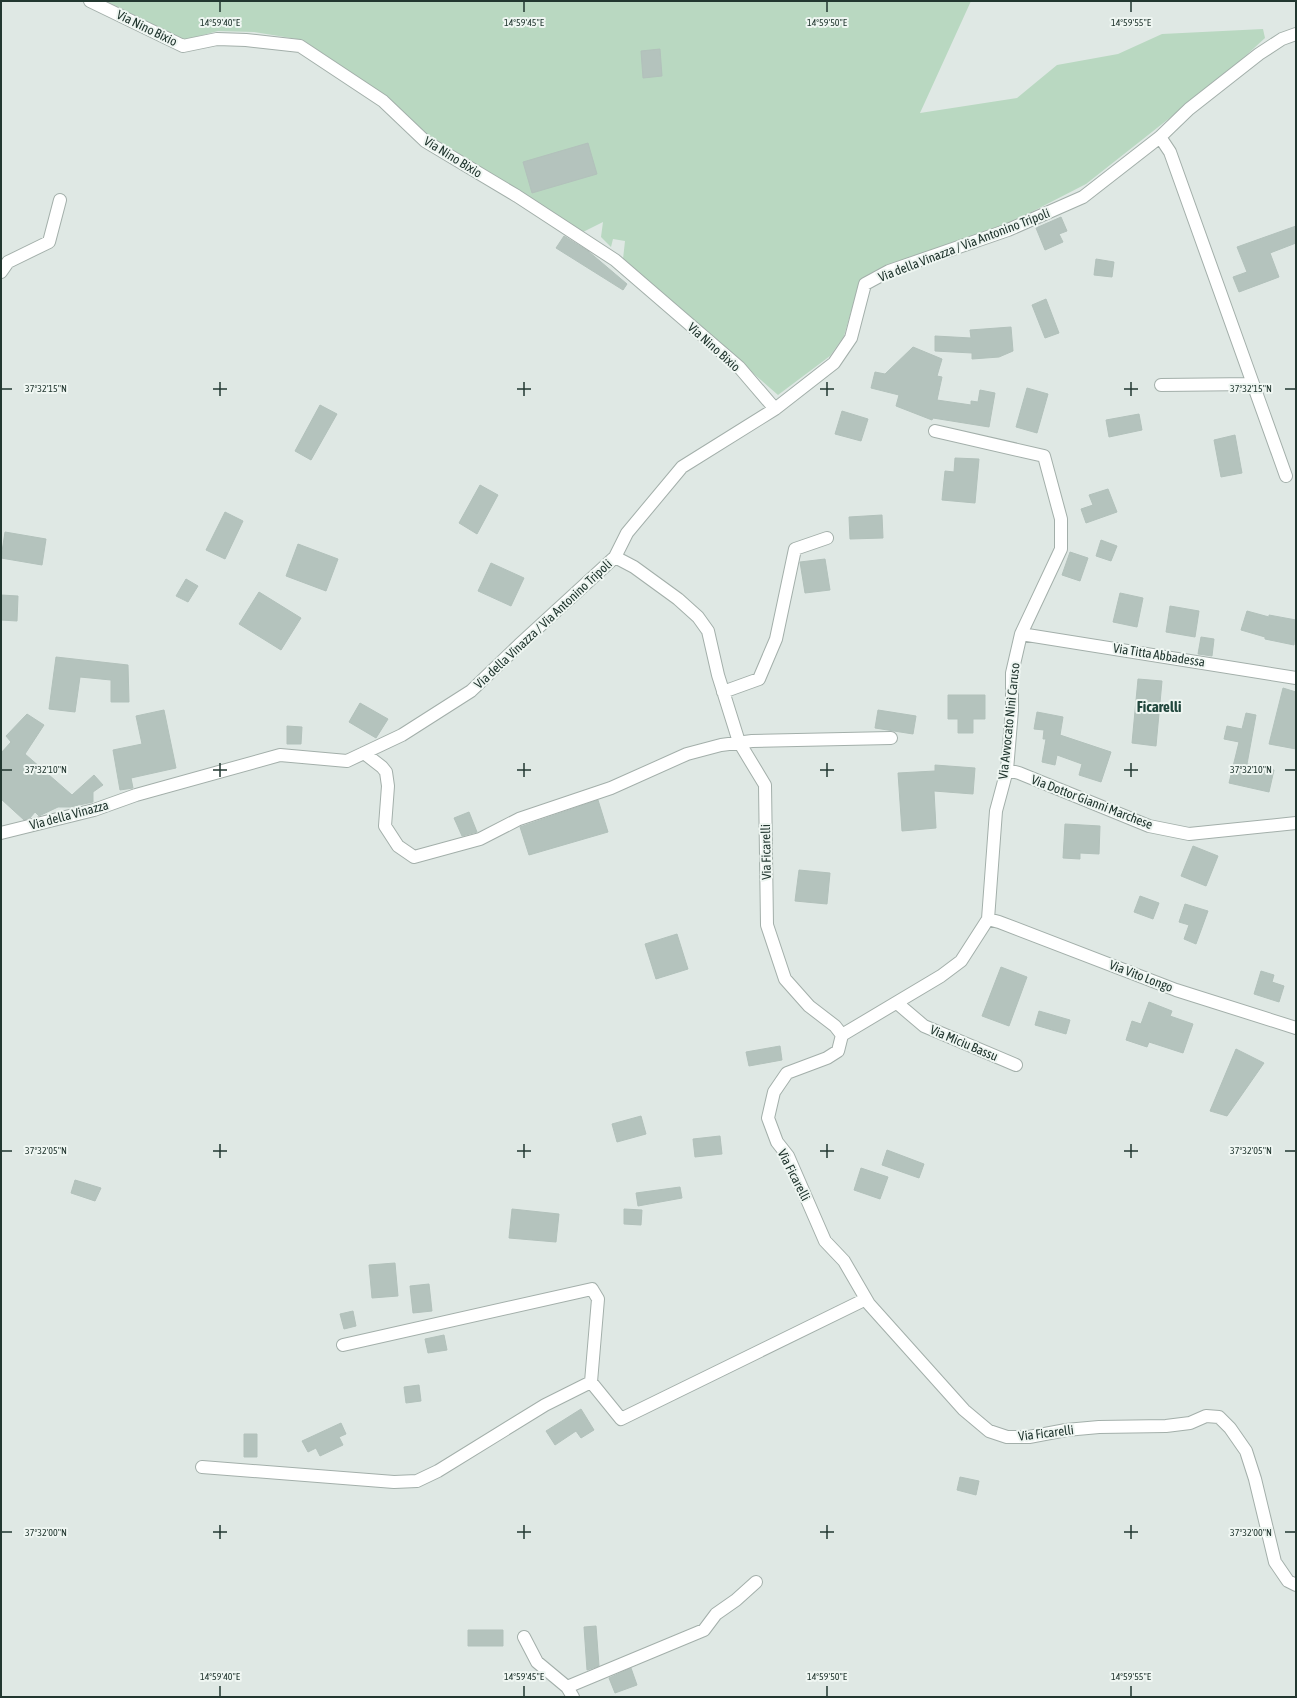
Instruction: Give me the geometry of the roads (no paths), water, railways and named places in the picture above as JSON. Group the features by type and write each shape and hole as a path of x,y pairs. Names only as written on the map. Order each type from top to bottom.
{"street":[{"name":"Via Nino Bixio","path":"90,1 183,46 217,39 246,40 300,46 383,101 425,141 517,196 615,260 739,367 775,409"},
{"name":"Via della Vinazza / Via Antonino Tripoli","path":"136,794 280,755 347,761 402,735 471,691 615,557 627,533 682,467 775,409 834,363 851,338 865,284 889,271 1008,230 1083,197 1160,137 1190,109 1259,54 1282,39 1296,34"},
{"path":"1160,137 1170,152 1286,476"},
{"path":"1,272 8,262 49,242 60,200"},
{"path":"1161,385 1253,384"},
{"name":"Via Avvocato Ninì Caruso","path":"842,1035 941,976 961,961 988,919 996,811 1007,770 1012,710 1012,673 1021,634 1061,549 1061,519 1044,456 935,432"},
{"path":"723,692 759,679 776,640 795,549 827,538"},
{"name":"Via Ficarelli","path":"615,557 641,571 678,599 698,617 708,631 723,692 739,742 765,785 767,925 785,979 809,1006 835,1026 842,1035 838,1051 827,1058 787,1072 774,1092 768,1118 777,1142 788,1156 825,1241 844,1261 866,1300 964,1410 989,1431 1007,1437 1029,1437 1066,1430 1099,1427 1166,1426 1190,1423 1206,1416 1219,1418 1230,1428 1246,1451 1255,1479 1275,1562 1288,1581 1296,1585"},
{"name":"Via Titta Abbadessa","path":"1021,634 1296,678"},
{"path":"364,753 374,762 382,766 386,772 388,786 385,826 398,846 414,857 480,839 520,819 611,788 687,754 739,742 891,738"},
{"name":"Via Dottor Gianni Marchese","path":"1007,770 1019,773 1149,826 1189,834 1296,823"},
{"name":"Via della Vinazza","path":"1,833 94,810 136,794"},
{"name":"Via Vito Longo","path":"988,919 1176,990 1296,1028"},
{"name":"Via Miciu Bassu","path":"897,1003 924,1026 1016,1065"},
{"path":"343,1345 592,1289 598,1299 591,1382 621,1419 866,1300"},
{"path":"202,1467 394,1482 417,1481 438,1471 545,1405 591,1382"},
{"path":"524,1637 536,1662 570,1692 704,1630 716,1614 736,1600 756,1582"}],"district":[{"name":"Ficarelli","path":"1159,706"}]}
